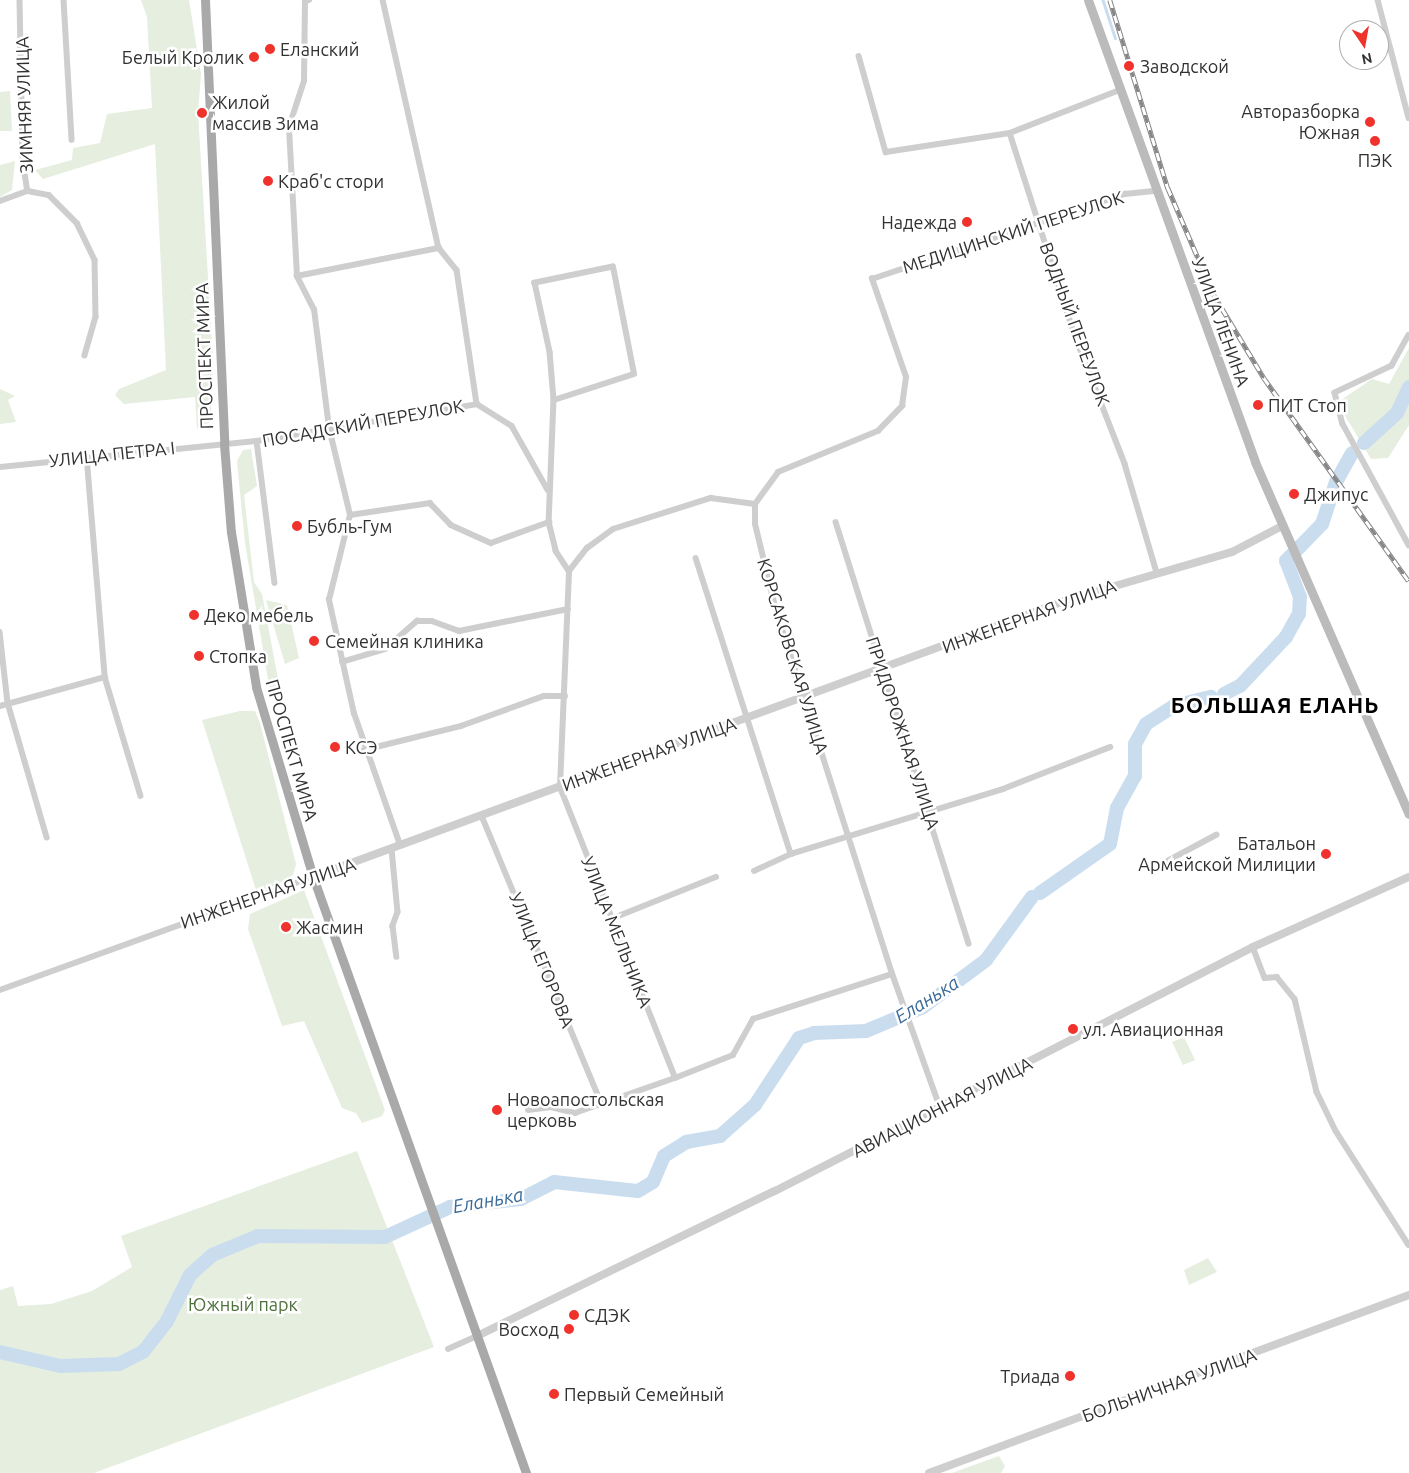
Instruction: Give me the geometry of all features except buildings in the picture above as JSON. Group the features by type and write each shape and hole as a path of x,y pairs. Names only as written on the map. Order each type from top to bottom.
{"main road":[{"name":"ПРОСПЕКТ МИРА","path":"206,0 224,444 231,532 256,687 313,877 433,1223 526,1473"},
{"name":"УЛИЦА ЛЕНИНА","path":"1088,0 1156,191 1282,526 1409,814"}],"street":[{"name":"ЗИМНЯЯ УЛИЦА","path":"20,0 23,161 28,191 49,195 77,223 90,246 98,298 92,343 85,355"},
{"path":"64,0 72,140"},
{"path":"309,0 304,81 289,127 297,276 314,310 329,428 350,515 329,600 364,750 396,847 398,912 393,926 397,957"},
{"path":"384,0 439,248 457,270 478,404"},
{"path":"1376,1 1409,118"},
{"path":"858,56 886,152 1010,133 1120,90"},
{"name":"ВОДНЫЙ ПЕРЕУЛОК","path":"1010,133 1038,224 1125,464 1157,573"},
{"path":"0,201 28,191"},
{"name":"МЕДИЦИНСКИЙ ПЕРЕУЛОК","path":"754,504 778,472 878,431 902,406 906,377 872,279 1125,194 1156,191"},
{"path":"297,276 439,248"},
{"name":"ПОСАДСКИЙ ПЕРЕУЛОК","path":"554,400 634,374 613,267 535,283 550,352 554,400 548,490 549,522 556,552 569,571"},
{"path":"1409,335 1392,366 1335,393 1343,424 1409,545"},
{"name":"ПОСАДСКИЙ ПЕРЕУЛОК","path":"224,444 257,441 478,404 512,426 548,490"},
{"path":"257,441 275,583"},
{"name":"УЛИЦА ПЕТРА I","path":"0,466 224,444"},
{"path":"87,456 105,677 141,796"},
{"path":"560,787 569,571 587,548 613,529 711,498 731,504 754,504"},
{"path":"350,515 430,504 451,525 491,543 549,522"},
{"name":"КОРСАКОВСКАЯ УЛИЦА","path":"754,504 755,524 776,612 806,698 913,1038 940,1108"},
{"name":"ПРИДОРОЖНАЯ УЛИЦА","path":"836,522 884,667 969,944"},
{"name":"ИНЖЕНЕРНАЯ УЛИЦА","path":"0,990 482,816 746,718 806,698 884,667 1070,599 1232,552 1282,526"},
{"path":"696,558 791,854"},
{"path":"342,662 385,649 417,621 432,621 458,631 568,609"},
{"path":"0,632 8,703 47,837"},
{"path":"0,706 105,677"},
{"path":"364,750 461,726 544,696 565,696"},
{"path":"754,871 791,854 850,838 928,811 1003,789 1110,747"},
{"name":"УЛИЦА МЕЛЬНИКА","path":"560,787 675,1078"},
{"name":"УЛИЦА ЕГОРОВА","path":"482,816 602,1104"},
{"path":"1160,865 1216,835"},
{"path":"611,919 716,877"},
{"name":"АВИАЦИОННАЯ УЛИЦА","path":"474,1337 940,1108 1252,947 1409,877"},
{"path":"1252,947 1265,978 1277,977 1296,999 1317,1092 1336,1131 1409,1245"},
{"path":"528,1110 550,1107 575,1113 675,1078 733,1055 753,1019 892,974"},
{"name":"БОЛЬНИЧНАЯ УЛИЦА","path":"929,1473 1409,1295"},
{"path":"448,1348 474,1337"}],"green space":[{"path":"141,0 189,0 201,74 198,112 213,360 209,423 197,429 195,397 124,404 115,395 119,389 166,370 155,144 43,179 35,170 72,160 73,148 100,143 107,114 152,108 147,17"},
{"path":"10,91 12,131 0,131 0,92"},
{"path":"15,161 12,190 0,197 0,165"},
{"path":"1409,348 1409,425 1388,458 1371,459 1344,414 1341,400 1372,379 1389,384"},
{"path":"0,389 15,396 8,400 16,422 0,424"},
{"path":"251,449 257,486 244,495 254,582 262,594 285,716 278,697 271,697 245,543 237,461 243,450"},
{"path":"266,600 287,605 299,658 285,664"},
{"path":"240,711 255,711 260,723 296,864 293,875 270,888 256,890 202,720"},
{"path":"304,890 385,1110 382,1116 362,1123 356,1113 342,1108 304,1021 282,1026 248,929 250,914"},
{"path":"1184,1037 1195,1060 1183,1065 1172,1042"},
{"name":"Южный парк","path":"357,1151 434,1347 94,1473 0,1473 0,1290 13,1286 18,1306 51,1304 92,1291 132,1267 121,1236"},
{"path":"1208,1258 1217,1272 1189,1285 1184,1270"},
{"path":"999,1456 1005,1466 1001,1473 952,1473"}],"waterway":[{"path":"1103,0 1115,38"},
{"name":"Еланька","path":"1364,443 1397,413 1409,387"},
{"name":"Еланька","path":"1224,694 1240,686 1286,637 1299,614 1300,597 1286,561 1322,524 1336,482 1352,453"},
{"name":"Еланька","path":"1040,893 1110,844 1117,808 1135,776 1135,744 1146,724 1174,706 1211,697"},
{"name":"Еланька","path":"0,1352 60,1366 119,1364 143,1352 167,1321 190,1275 212,1255 258,1236 385,1237 450,1207 521,1199 554,1182 638,1191 653,1182 664,1156 686,1142 720,1136 755,1105 799,1038 814,1033 866,1031 923,1007 986,960 1032,897"}],"railway":[{"path":"1110,0 1168,188 1214,295 1264,378 1409,581"}],"place":[{"name":"Еланский","path":"270,49"},
{"name":"Белый Кролик","path":"254,57"},
{"name":"Заводской","path":"1129,66"},
{"name":"Жилой массив Зима","path":"202,113"},
{"name":"Авторазборка Южная","path":"1370,122"},
{"name":"ПЭК","path":"1375,141"},
{"name":"Краб'с стори","path":"268,181"},
{"name":"Надежда","path":"967,222"},
{"name":"ПИТ Стоп","path":"1258,405"},
{"name":"Джипус","path":"1294,494"},
{"name":"Бубль-Гум","path":"297,526"},
{"name":"Деко мебель","path":"194,615"},
{"name":"Семейная клиника","path":"314,641"},
{"name":"Стопка","path":"199,656"},
{"name":"КСЭ","path":"335,747"},
{"name":"Батальон Армейской Милиции","path":"1326,854"},
{"name":"Жасмин","path":"286,927"},
{"name":"ул. Авиационная","path":"1073,1029"},
{"name":"Новоапостольская церковь","path":"497,1110"},
{"name":"СДЭК","path":"574,1315"},
{"name":"Восход","path":"569,1329"},
{"name":"Триада","path":"1070,1376"},
{"name":"Первый Семейный","path":"554,1394"}],"district":[{"name":"БОЛЬШАЯ ЕЛАНЬ","path":"1275,705"}]}
